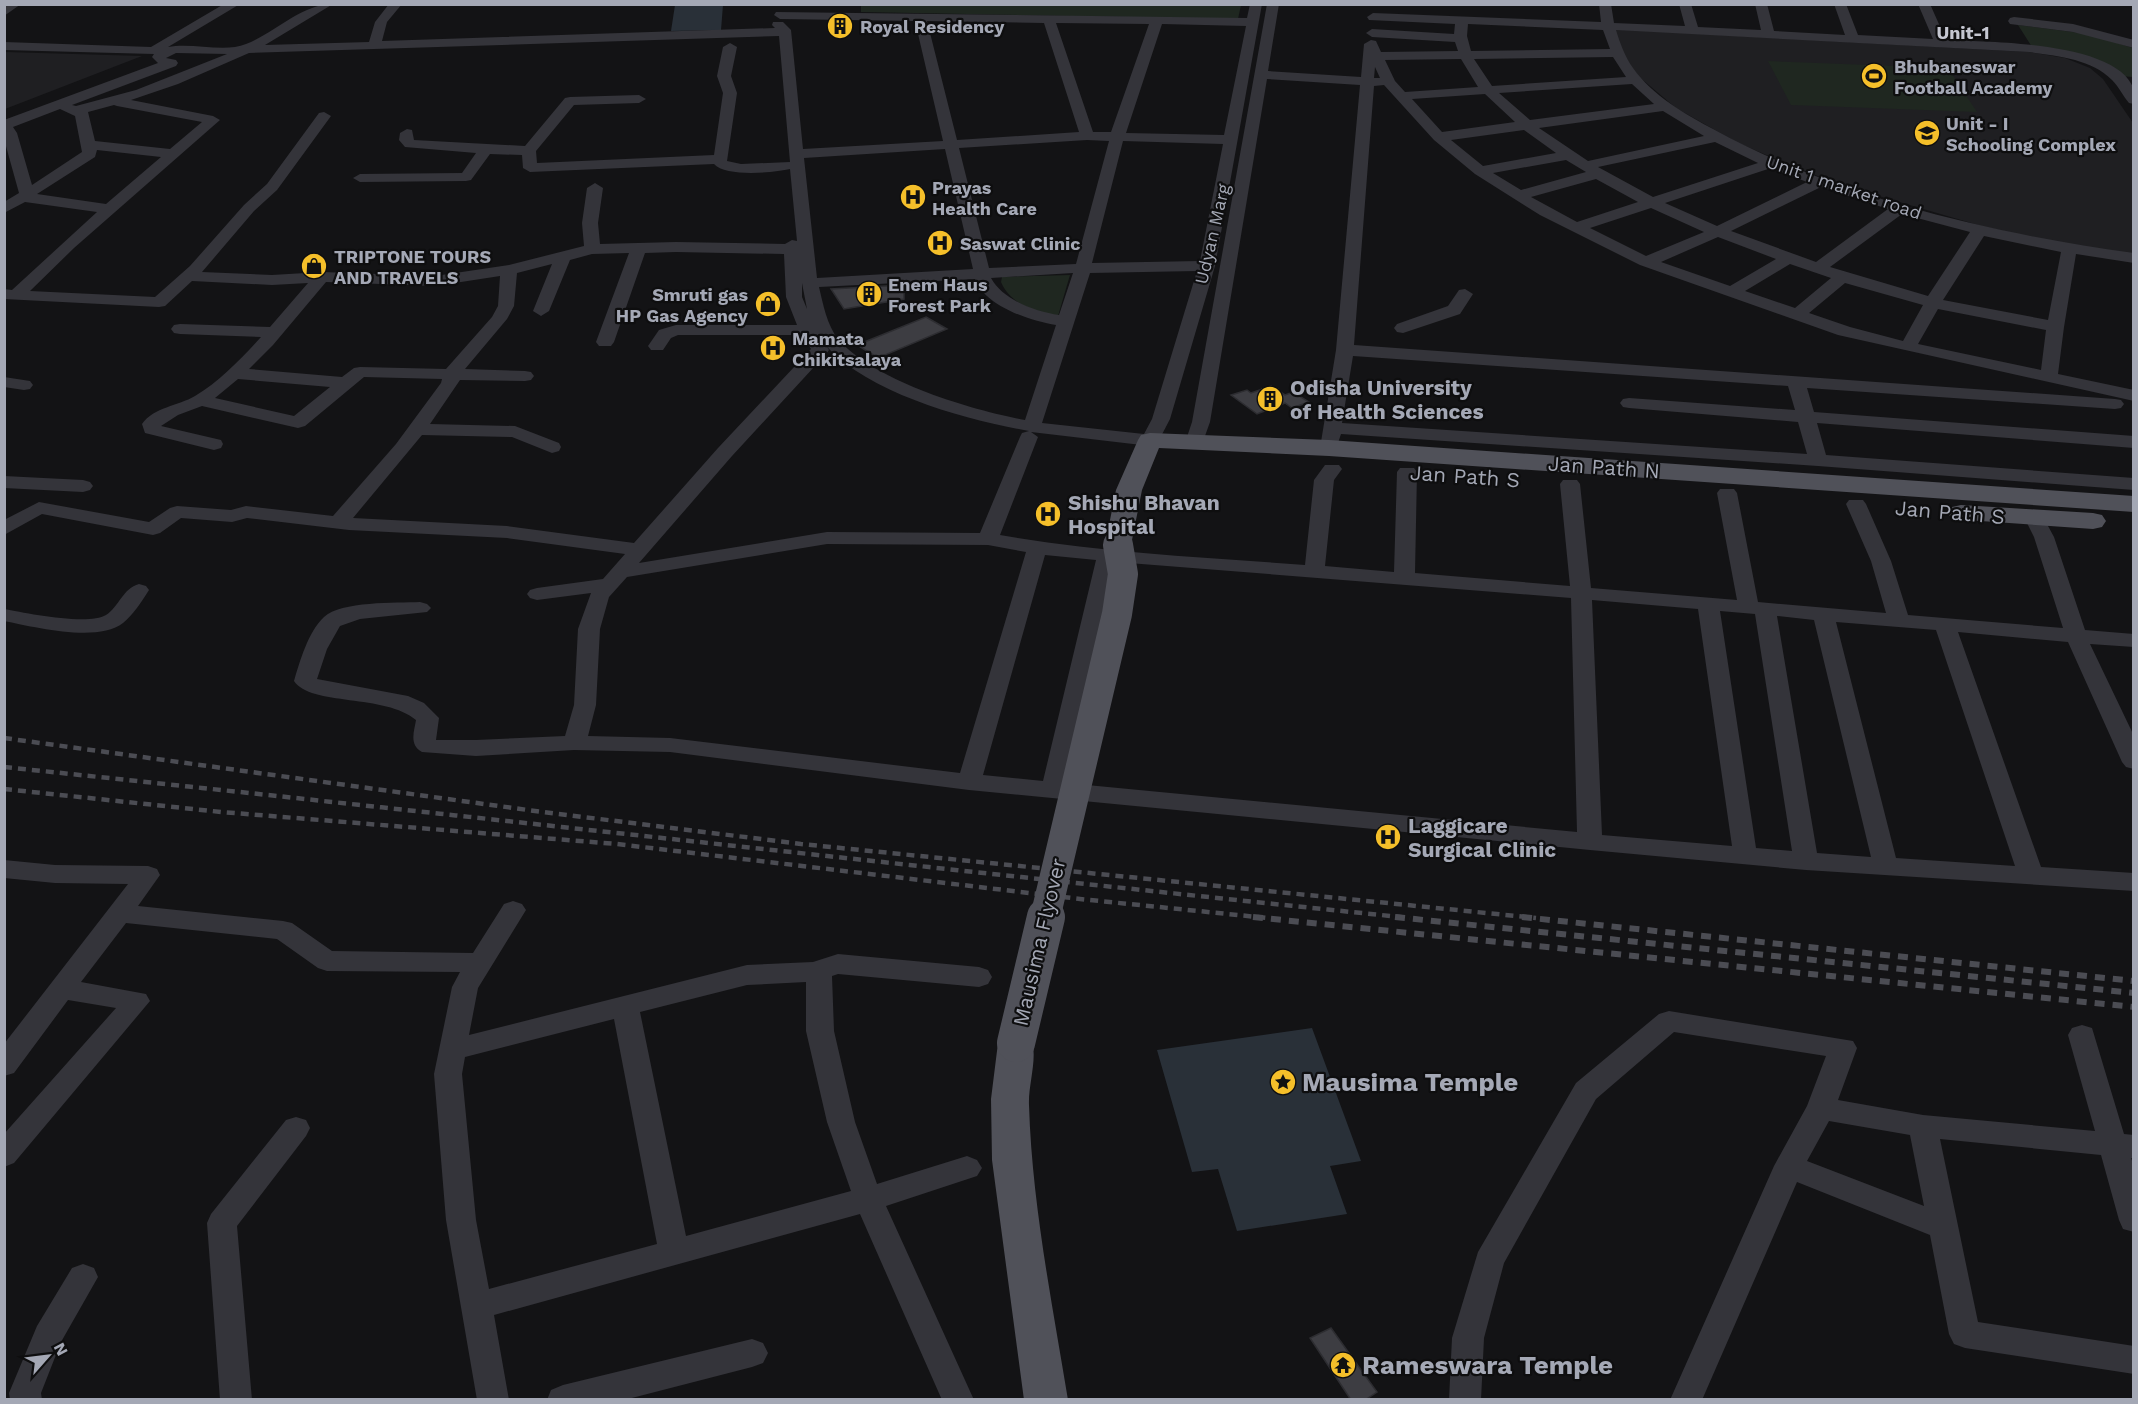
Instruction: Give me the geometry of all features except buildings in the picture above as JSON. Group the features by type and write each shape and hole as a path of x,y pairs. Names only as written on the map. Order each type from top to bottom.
{"main road":[{"name":"Jan Path S","path":"1146,448 1193,451 1331,449 1407,472 1727,494 2035,519 2133,524"},
{"name":"Mausima Flyover","path":"1047,1400 1011,1160 1010,1099 1016,1043 1117,614 1123,574 1113,550 1129,490 1146,448"},
{"name":"Jan Path N","path":"1331,449 2014,486 2133,504"}],"street":[{"path":"4,12 15,4"},
{"path":"68,108 164,56 234,4"},
{"path":"25,196 10,133 5,125 68,108 117,102 165,86 248,50 327,4"},
{"path":"376,44 375,34 386,14 396,4"},
{"name":"Unit 1 market road","path":"1605,4 1607,26 1618,53 1635,80 1667,106 1717,137 1772,163 1898,209 1979,231 2069,250 2133,258"},
{"path":"1686,4 1693,31"},
{"path":"1761,4 1769,35"},
{"path":"1840,4 1853,40"},
{"path":"1924,4 1942,45"},
{"path":"248,50 561,41 920,17 1157,21 1255,12 1273,7"},
{"name":"Udyan Marg","path":"1193,451 1202,422 1273,7"},
{"path":"1314,572 1324,480 1331,449 1345,350 1366,82 1373,44 1374,11 1462,20 2030,48 2087,61 2101,67 2118,79 2133,100"},
{"name":"Udyan Marg","path":"1146,448 1161,419 1207,267 1255,12"},
{"path":"920,17 981,274 996,294 1012,306 1033,316 1065,321"},
{"path":"2030,48 2011,17 2073,28 2133,44"},
{"path":"1049,20 1087,136"},
{"path":"1462,20 1461,38 1466,56 1488,90 1526,125 1567,155 1651,204 1715,232 1843,276 1933,302 2055,327"},
{"path":"988,539 1030,432 1083,268 1117,137 1157,21"},
{"path":"780,26 791,160 794,297 815,328 844,354 869,371 916,395 1030,432"},
{"path":"1373,44 1461,38"},
{"path":"4,46 164,56 376,44 525,42"},
{"path":"1373,44 1466,56 1618,53"},
{"path":"1373,44 1381,71 1389,82 1439,137 1480,171 1517,196 1575,228 1646,262 1796,316 1908,347 2133,396"},
{"path":"719,159 722,154 730,93 724,76 730,46"},
{"path":"4,116 164,56"},
{"path":"1260,75 1389,82"},
{"path":"2118,79 2133,80"},
{"path":"1402,96 1635,80"},
{"path":"639,99 570,101 529,151 530,168 719,159"},
{"path":"10,294 213,120 117,102"},
{"path":"1439,137 1667,106"},
{"path":"4,209 90,154 82,114 68,108"},
{"path":"10,294 159,302 189,276 249,208 272,186 324,116"},
{"path":"408,133 406,140 410,144 529,151"},
{"path":"719,159 724,166 728,167 950,145 1087,136 1232,140"},
{"path":"1517,196 1590,170 1717,137"},
{"path":"88,145 173,154"},
{"path":"597,166 601,147"},
{"path":"360,178 466,177 486,149"},
{"path":"1480,171 1567,155"},
{"path":"791,160 820,350 862,377 938,413 1030,432"},
{"path":"1575,228 1772,163"},
{"path":"1646,262 1820,182"},
{"path":"592,249 590,223 595,188"},
{"path":"25,196 110,209"},
{"path":"1818,268 1898,209"},
{"path":"1908,347 1933,302 1979,231"},
{"path":"605,342 620,295 639,248"},
{"path":"189,276 272,280 322,277 435,281 509,270 592,249 793,249"},
{"path":"2049,378 2055,327 2069,250"},
{"path":"541,311 563,256"},
{"path":"1730,292 1788,258"},
{"path":"810,283 1083,268 1207,267"},
{"path":"339,522 417,429 450,382 452,373 499,319 506,306 509,270"},
{"path":"1796,316 1843,276"},
{"path":"214,444 152,429 151,424 172,411 201,400 234,373 322,277"},
{"path":"1403,328 1454,310 1465,294"},
{"path":"657,346 665,334 676,330 815,328"},
{"path":"180,329 274,332"},
{"path":"574,743 585,705 589,629 599,596 820,350"},
{"path":"1345,350 2133,405"},
{"path":"201,400 298,422 360,372 525,376"},
{"path":"234,373 346,383"},
{"path":"4,382 24,385"},
{"path":"1796,382 1818,460"},
{"path":"1629,403 2133,442"},
{"path":"417,429 515,432 552,447"},
{"name":"Jan Path S","path":"1030,432 1080,441 1146,448"},
{"path":"1331,449 1818,460 2014,486 2133,484"},
{"path":"1404,580 1407,472"},
{"path":"4,482 82,486"},
{"path":"1570,484 1581,593 1590,842"},
{"path":"1727,494 1757,609 1806,861"},
{"path":"1856,504 1881,561 1899,621"},
{"path":"4,529 39,508 153,529 177,512 232,516 246,512 339,522 507,532 638,550"},
{"path":"2035,519 2044,537 2076,636 2133,762"},
{"path":"537,594 826,538 988,539 1037,548 1113,550 1314,572 2133,641"},
{"path":"969,782 1037,548"},
{"path":"1053,790 1113,550"},
{"path":"4,615 50,624 88,625 114,621 139,590"},
{"path":"1708,605 1745,854"},
{"path":"420,608 349,614 337,618 328,626 305,681 313,687 353,691 393,699 423,711 428,718 424,737 426,745 430,747 476,748 574,743 670,745 969,782 1590,842 1806,861 2133,882"},
{"path":"1824,615 1886,866"},
{"path":"1945,625 2031,875"},
{"path":"4,869 55,874 148,875 4,1065"},
{"path":"493,1400 461,1220 448,1074 465,987 513,910"},
{"path":"118,913 283,930 327,961 481,963"},
{"path":"452,1050 747,975 819,972 826,967 838,964 979,977"},
{"path":"819,972 820,1031 841,1122 868,1199 958,1400"},
{"path":"4,1155 137,1001 62,989"},
{"path":"625,1006 674,1252"},
{"path":"1466,1400 1468,1338 1489,1261 1586,1091 1669,1021 1843,1048 1821,1108 1789,1166 1686,1400"},
{"path":"2082,1035 2123,1146 2133,1220"},
{"path":"1821,1108 1923,1126 2123,1146"},
{"path":"1923,1126 1965,1334 2133,1360"},
{"path":"236,1400 222,1223 296,1128"},
{"path":"1789,1166 1944,1227"},
{"path":"476,1306 868,1199 967,1168"},
{"path":"26,1400 25,1393 48,1336 83,1277"},
{"path":"563,1400 752,1353"}],"shaded area":[{"path":"675,5 723,5 721,30 671,31"},
{"path":"861,5 1241,5 1238,19 861,12"},
{"path":"2018,25 2088,34 2133,48 2133,77 2119,76 2111,70 2032,47"},
{"name":"Unit - I Schooling Complex","path":"1611,29 2029,52 2065,58 2090,68 2103,79 2133,123 2133,255 2042,240 1978,225 1838,184 1738,143 1676,108 1637,75 1623,57"},
{"path":"5,52 142,56 5,109"},
{"path":"1768,61 1948,68 1977,112 1791,105"},
{"path":"1070,275 1058,316 1033,310 1018,302 1005,290 1001,282 1002,277"},
{"path":"1312,1028 1361,1161 1330,1166 1347,1214 1237,1231 1218,1169 1192,1172 1157,1050"}],"railway":[{"path":"4,738 535,811 801,844 1536,918"},
{"path":"4,767 1410,918"},
{"path":"4,789 221,812 617,844 1080,899 1267,918"},
{"path":"1253,917 2134,1007"},
{"path":"1395,917 2134,993"},
{"path":"1522,917 2134,981"}],"place":[{"name":"Royal Residency","path":"840,26"},
{"name":"Bhubaneswar Football Academy","path":"1874,76"},
{"name":"Unit - I Schooling Complex","path":"1927,133"},
{"name":"Prayas Health Care","path":"913,197"},
{"name":"Saswat Clinic","path":"940,243"},
{"name":"TRIPTONE TOURS AND TRAVELS","path":"314,266"},
{"name":"Enem Haus Forest Park","path":"869,294"},
{"name":"Smruti gas HP Gas Agency","path":"768,304"},
{"name":"Mamata Chikitsalaya","path":"773,348"},
{"name":"Odisha University of Health Sciences","path":"1270,399"},
{"name":"Shishu Bhavan Hospital","path":"1048,514"},
{"name":"Laggicare Surgical Clinic","path":"1388,837"},
{"name":"Mausima Temple","path":"1283,1082"},
{"name":"Rameswara Temple","path":"1343,1365"}],"district":[{"name":"Unit-1","path":"1963,32"}]}
